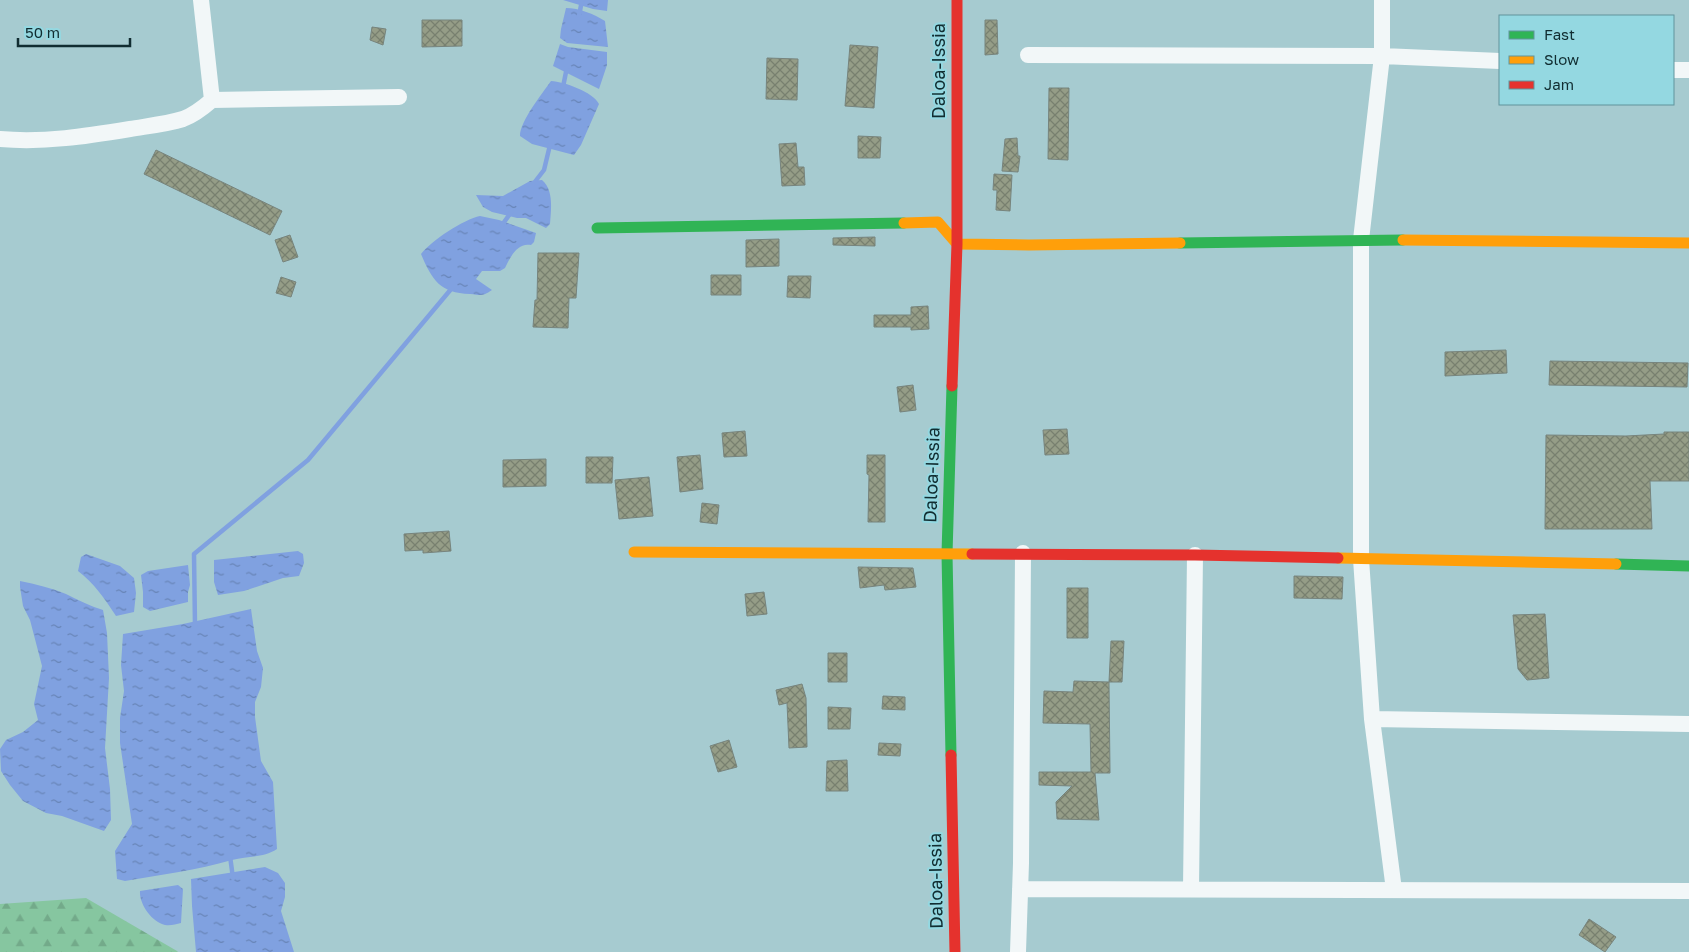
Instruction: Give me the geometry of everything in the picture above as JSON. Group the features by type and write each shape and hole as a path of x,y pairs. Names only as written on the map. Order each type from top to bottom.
{"street":[{"path":"201,0 212,100"},
{"name":"Daloa-Issia","path":"955,952 948,554 957,244 957,0"},
{"path":"1382,0 1382,56 1361,240 1360,559 1372,719 1394,890"},
{"path":"1028,55 1382,56 1499,61"},
{"path":"1674,70 1689,70"},
{"path":"0,139 21,141 86,136 152,126 185,119 199,111 212,100 399,97"},
{"path":"596,228 938,222 957,244 1029,245 1361,240 1689,244"},
{"path":"634,552 1195,555 1689,566"},
{"path":"1018,952 1023,553"},
{"path":"1191,889 1195,555"},
{"path":"1372,719 1689,724"},
{"path":"1020,889 1689,891"}],"green space":[{"path":"86,898 178,952 0,952 0,904"}],"water":[{"path":"563,0 608,0 607,11 593,9"},
{"path":"566,8 586,12 605,21 608,47 567,43 560,38"},
{"path":"560,44 568,47 607,52 607,65 599,89 553,66"},
{"path":"551,81 578,88 591,95 599,104 581,145 574,155 532,144 520,136 527,115"},
{"path":"542,180 546,184 551,200 550,224 546,228 526,218 517,218 492,212 483,207 476,195 503,196 530,181"},
{"path":"480,216 499,220 536,233 534,242 531,245 518,248 505,268 500,271 482,271 476,279 492,290 484,295 460,293 444,288 433,278 421,254 448,231 465,221"},
{"path":"298,551 303,554 304,563 299,576 283,578 244,591 218,595 214,582 214,560"},
{"path":"86,554 120,566 134,578 136,593 134,612 116,616 94,586 78,571 81,557"},
{"path":"188,565 190,585 188,602 150,611 143,607 141,575 148,571"},
{"path":"20,581 55,590 103,610 107,633 109,678 105,748 110,789 111,820 104,831 62,816 46,813 23,801 1,771 0,749 6,740 23,732 38,720 34,704 42,666 30,620 23,606"},
{"path":"251,609 257,651 263,668 261,687 255,702 255,717 261,761 273,782 277,849 261,855 206,867 125,881 117,879 115,851 132,824 120,743 120,718 124,691 121,665 123,634 183,624"},
{"path":"265,867 278,873 285,883 285,897 281,911 294,952 196,952 191,879"},
{"path":"178,885 183,889 181,923 165,925 155,920 147,912 140,896 140,891"}],"building":[{"path":"422,20 462,20 462,46 422,47"},
{"path":"985,20 997,20 998,54 985,55"},
{"path":"372,27 386,29 383,45 370,40"},
{"path":"850,45 878,47 874,108 845,106"},
{"path":"767,58 798,59 797,100 766,99"},
{"path":"1049,88 1069,88 1068,160 1048,159"},
{"path":"858,136 881,137 880,158 858,158"},
{"path":"1017,138 1018,156 1020,156 1018,172 1002,171 1005,139"},
{"path":"796,143 798,167 804,167 805,185 782,186 779,144"},
{"path":"156,150 282,211 270,235 144,174"},
{"path":"994,174 1012,175 1010,211 996,210 997,190 993,190"},
{"path":"290,235 298,257 283,262 275,240"},
{"path":"875,237 875,246 833,245 833,238"},
{"path":"779,239 779,266 746,267 746,240"},
{"path":"538,253 579,253 576,298 569,298 568,328 533,327 535,300 537,300"},
{"path":"711,275 741,275 741,295 711,295"},
{"path":"788,276 811,276 810,298 787,297"},
{"path":"281,277 296,282 291,297 276,293"},
{"path":"928,306 929,329 911,330 911,327 874,327 874,315 911,315 911,307"},
{"path":"1506,350 1507,373 1445,376 1445,352"},
{"path":"1550,361 1688,363 1687,387 1549,385"},
{"path":"913,385 916,410 900,412 897,387"},
{"path":"1067,429 1069,454 1045,455 1043,430"},
{"path":"745,431 747,456 724,457 722,433"},
{"path":"1664,432 1689,432 1689,481 1650,481 1652,529 1545,529 1546,435 1626,436 1664,434"},
{"path":"700,455 703,489 680,492 677,457"},
{"path":"867,455 885,455 885,522 868,522 869,475 867,474"},
{"path":"586,457 613,457 612,483 586,483"},
{"path":"546,459 546,486 503,487 503,460"},
{"path":"649,477 653,516 619,519 615,480"},
{"path":"702,503 719,505 717,524 700,522"},
{"path":"449,531 451,551 423,553 423,550 405,551 404,534"},
{"path":"858,567 913,568 916,587 885,590 884,585 860,588"},
{"path":"1294,576 1343,577 1342,599 1294,598"},
{"path":"1067,588 1088,588 1088,638 1067,638"},
{"path":"764,592 767,614 747,616 745,594"},
{"path":"1545,614 1549,678 1527,680 1518,669 1513,615"},
{"path":"1111,641 1124,641 1122,682 1109,682"},
{"path":"828,653 847,653 847,682 828,682"},
{"path":"1074,681 1109,682 1110,773 1095,773 1099,820 1057,819 1056,802 1072,786 1039,785 1039,772 1091,772 1090,724 1043,723 1044,691 1073,692"},
{"path":"802,684 806,698 807,747 789,748 787,703 779,705 776,690"},
{"path":"883,696 905,697 905,710 882,709"},
{"path":"828,707 851,708 850,729 828,729"},
{"path":"729,740 737,767 718,772 710,746"},
{"path":"879,743 901,744 900,756 878,755"},
{"path":"847,760 848,791 826,791 827,761"},
{"path":"1589,919 1616,937 1605,952 1579,935"}],"waterway":[{"path":"579,16 582,0"},
{"path":"563,87 567,67"},
{"path":"534,183 544,170 550,145"},
{"path":"502,225 512,211"},
{"path":"195,626 194,554 308,460 452,288"},
{"path":"230,856 233,878"}],"traffic: fast":[{"path":"597,228 904,223"},
{"path":"1180,243 1403,240"},
{"path":"951,755 947,554 952,386"},
{"path":"1616,564 1689,566"}],"traffic: slow":[{"path":"904,223 938,222 957,244 1180,243"},
{"path":"1403,240 1689,243"},
{"path":"634,552 972,554"},
{"path":"1338,558 1616,564"}],"traffic: jam":[{"path":"952,386 957,244 957,0"},
{"path":"972,554 1338,558"},
{"path":"951,755 955,952"}]}
